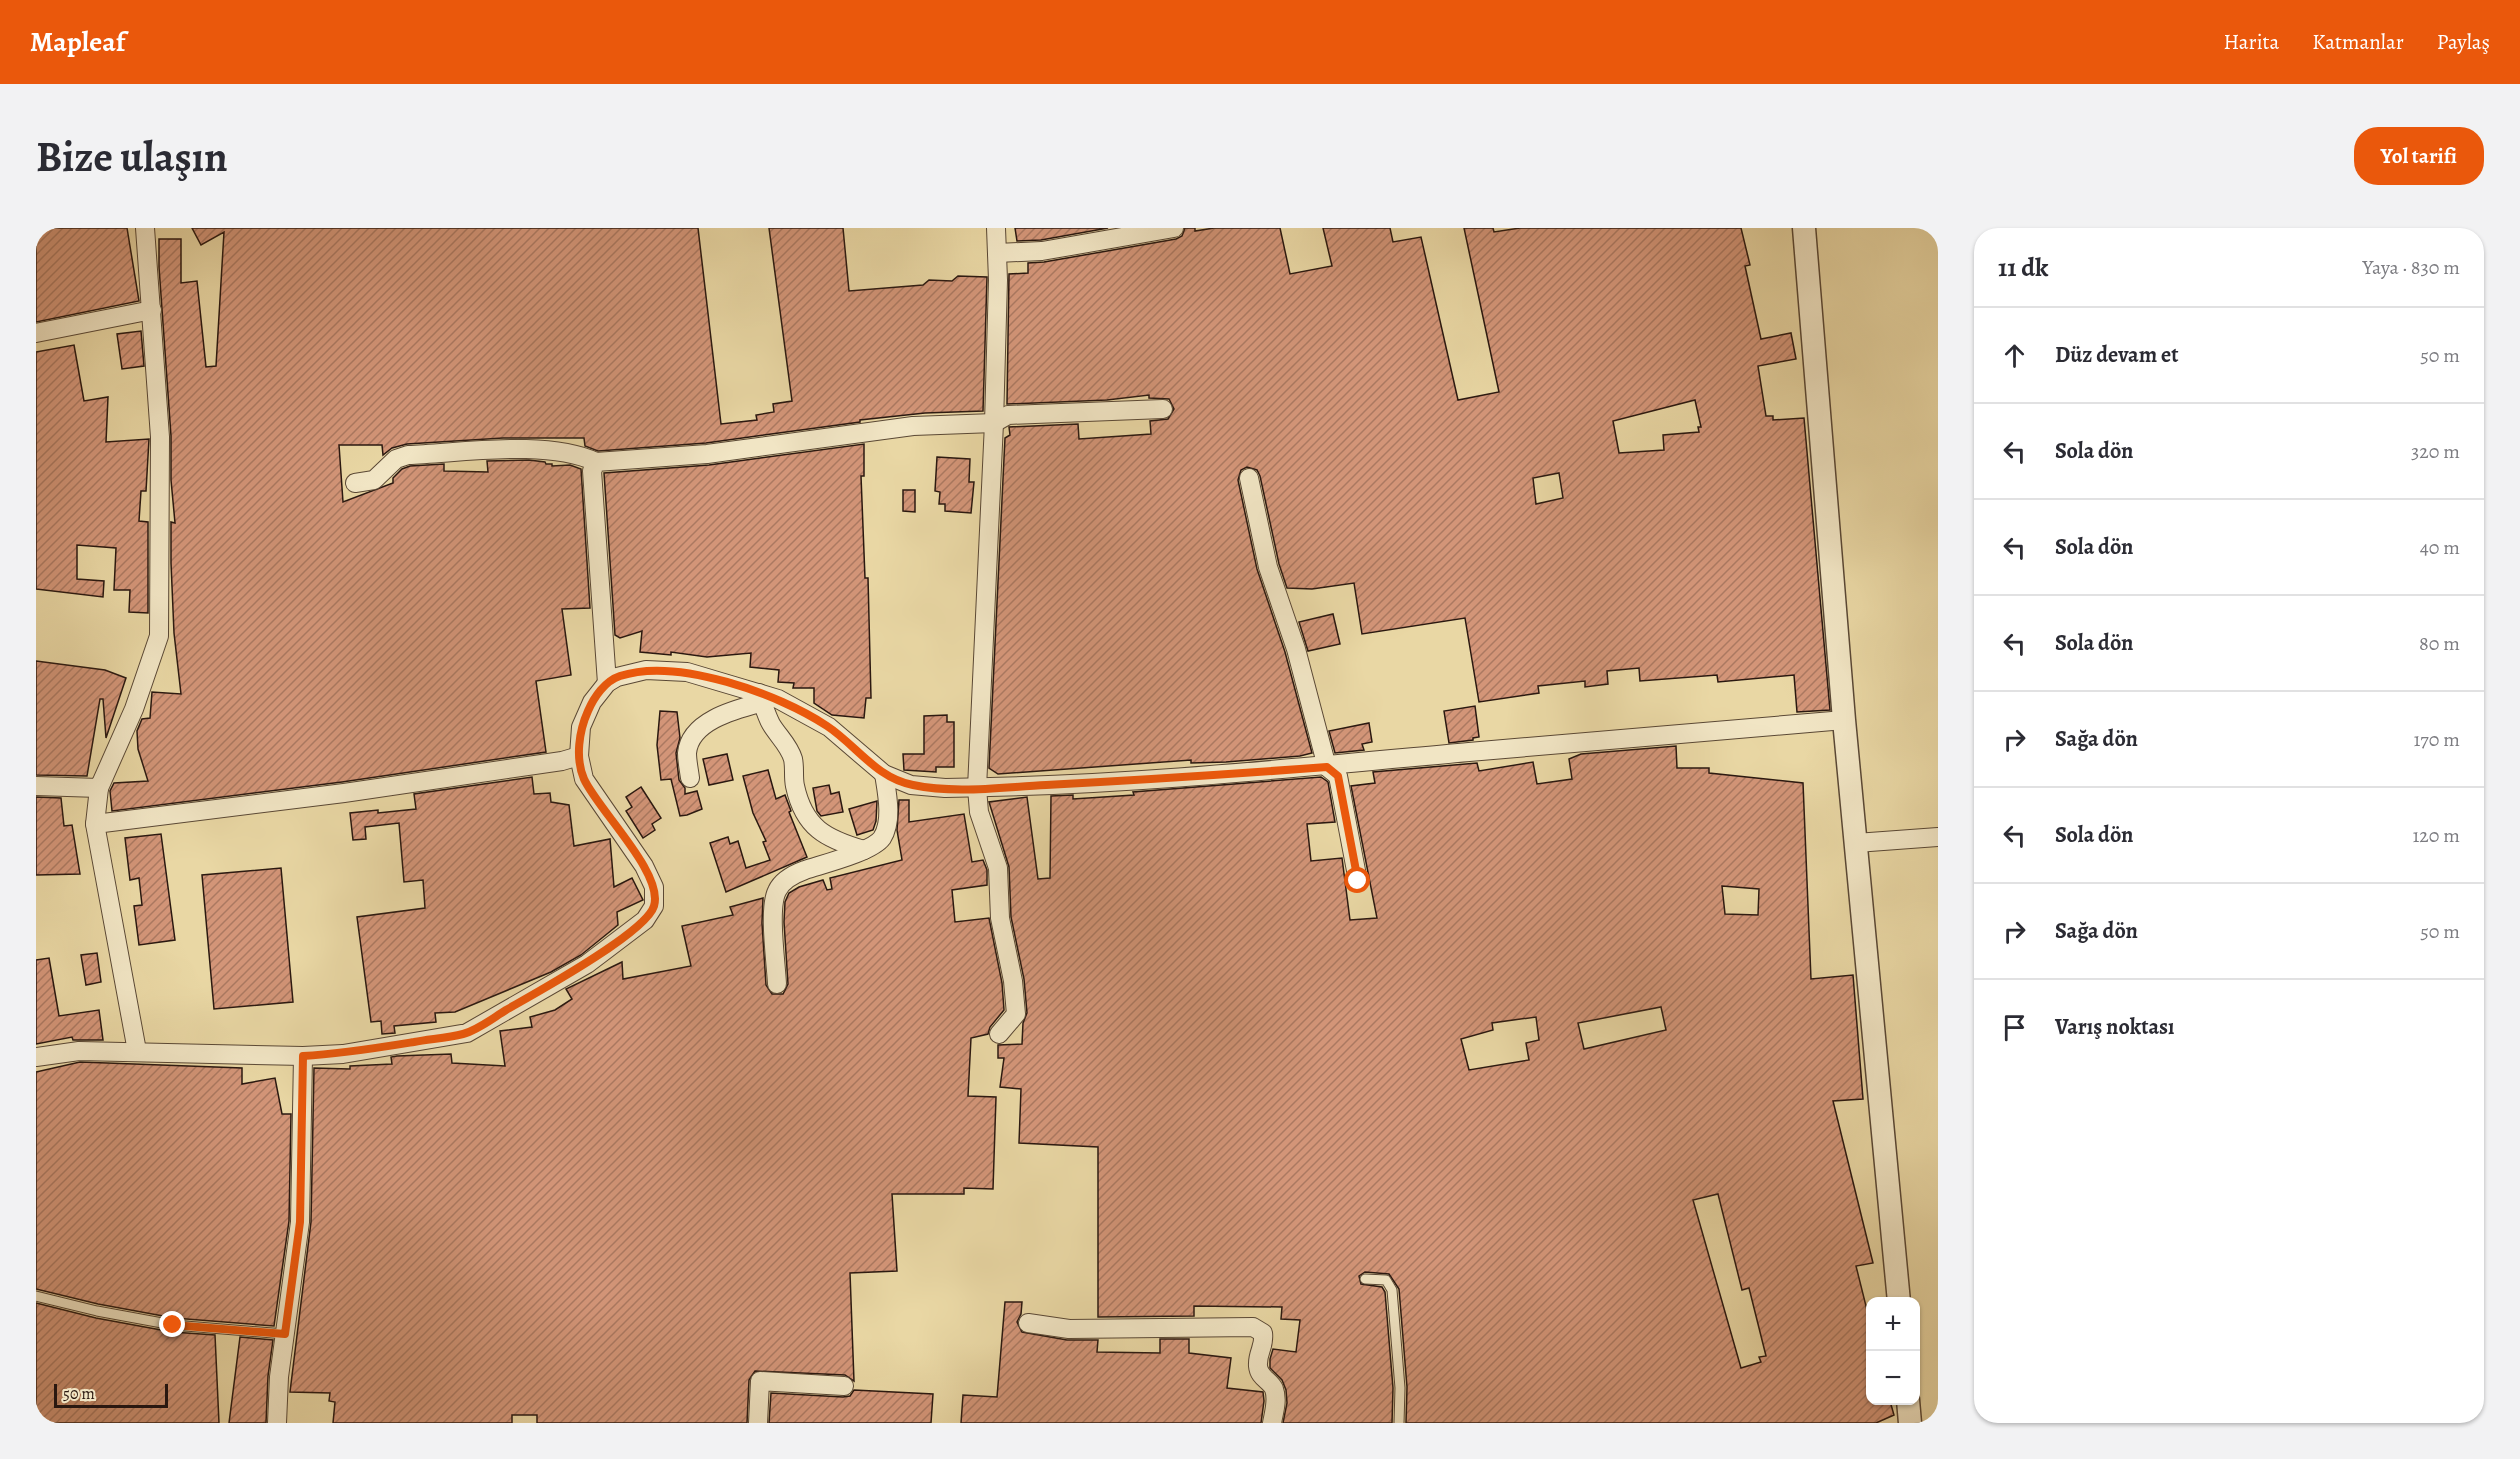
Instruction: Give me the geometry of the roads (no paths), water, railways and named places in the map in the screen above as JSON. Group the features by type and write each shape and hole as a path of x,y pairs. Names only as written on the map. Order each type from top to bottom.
{"street":[{"path":"137,1051 95,824 99,788 134,709 159,636 160,437 145,228"},
{"path":"996,228 994,423 977,788 979,812 998,868 1000,918 1013,981 1016,1014 999,1034"},
{"path":"997,253 1042,251 1174,228"},
{"path":"1804,228 1844,720 1899,1297"},
{"path":"36,333 152,310"},
{"path":"355,483 374,480 396,459 408,455 521,450 564,452 596,462 707,454 913,426 994,423 1008,415 1163,409"},
{"path":"596,462 592,471 608,683"},
{"path":"1249,478 1268,567 1296,649 1327,767 1338,776 1358,881"},
{"path":"36,1057 79,1051 303,1056 343,1054 467,1033 587,964 645,920 654,906 654,886 644,866 584,779 579,756 581,727 592,702 608,683 617,677 646,670 687,672 761,698 778,699 829,727 884,774 911,785 945,789 1154,779 1327,767 1468,752 1844,720"},
{"path":"690,777 687,752 695,734 710,721 761,698"},
{"path":"761,698 770,723 789,748 794,761 797,792 808,822 825,835 864,850"},
{"path":"95,824 344,793 562,761 579,756"},
{"path":"777,984 773,917 775,894 782,883 795,874 864,850 881,839 888,821 884,774"},
{"path":"36,786 99,788"},
{"path":"1856,843 1938,837"},
{"path":"277,1423 279,1377 300,1222 303,1056"},
{"path":"1028,1323 1069,1329 1253,1327 1263,1333 1265,1344 1258,1355 1258,1369 1263,1379 1273,1387 1276,1399 1272,1423"},
{"path":"758,1423 760,1382 844,1386"},
{"path":"1908,1405 1910,1423"}],"lane":[{"path":"1365,1279 1386,1280 1392,1290 1400,1388 1399,1423"},
{"path":"36,1296 97,1311 173,1325 285,1334"}]}
